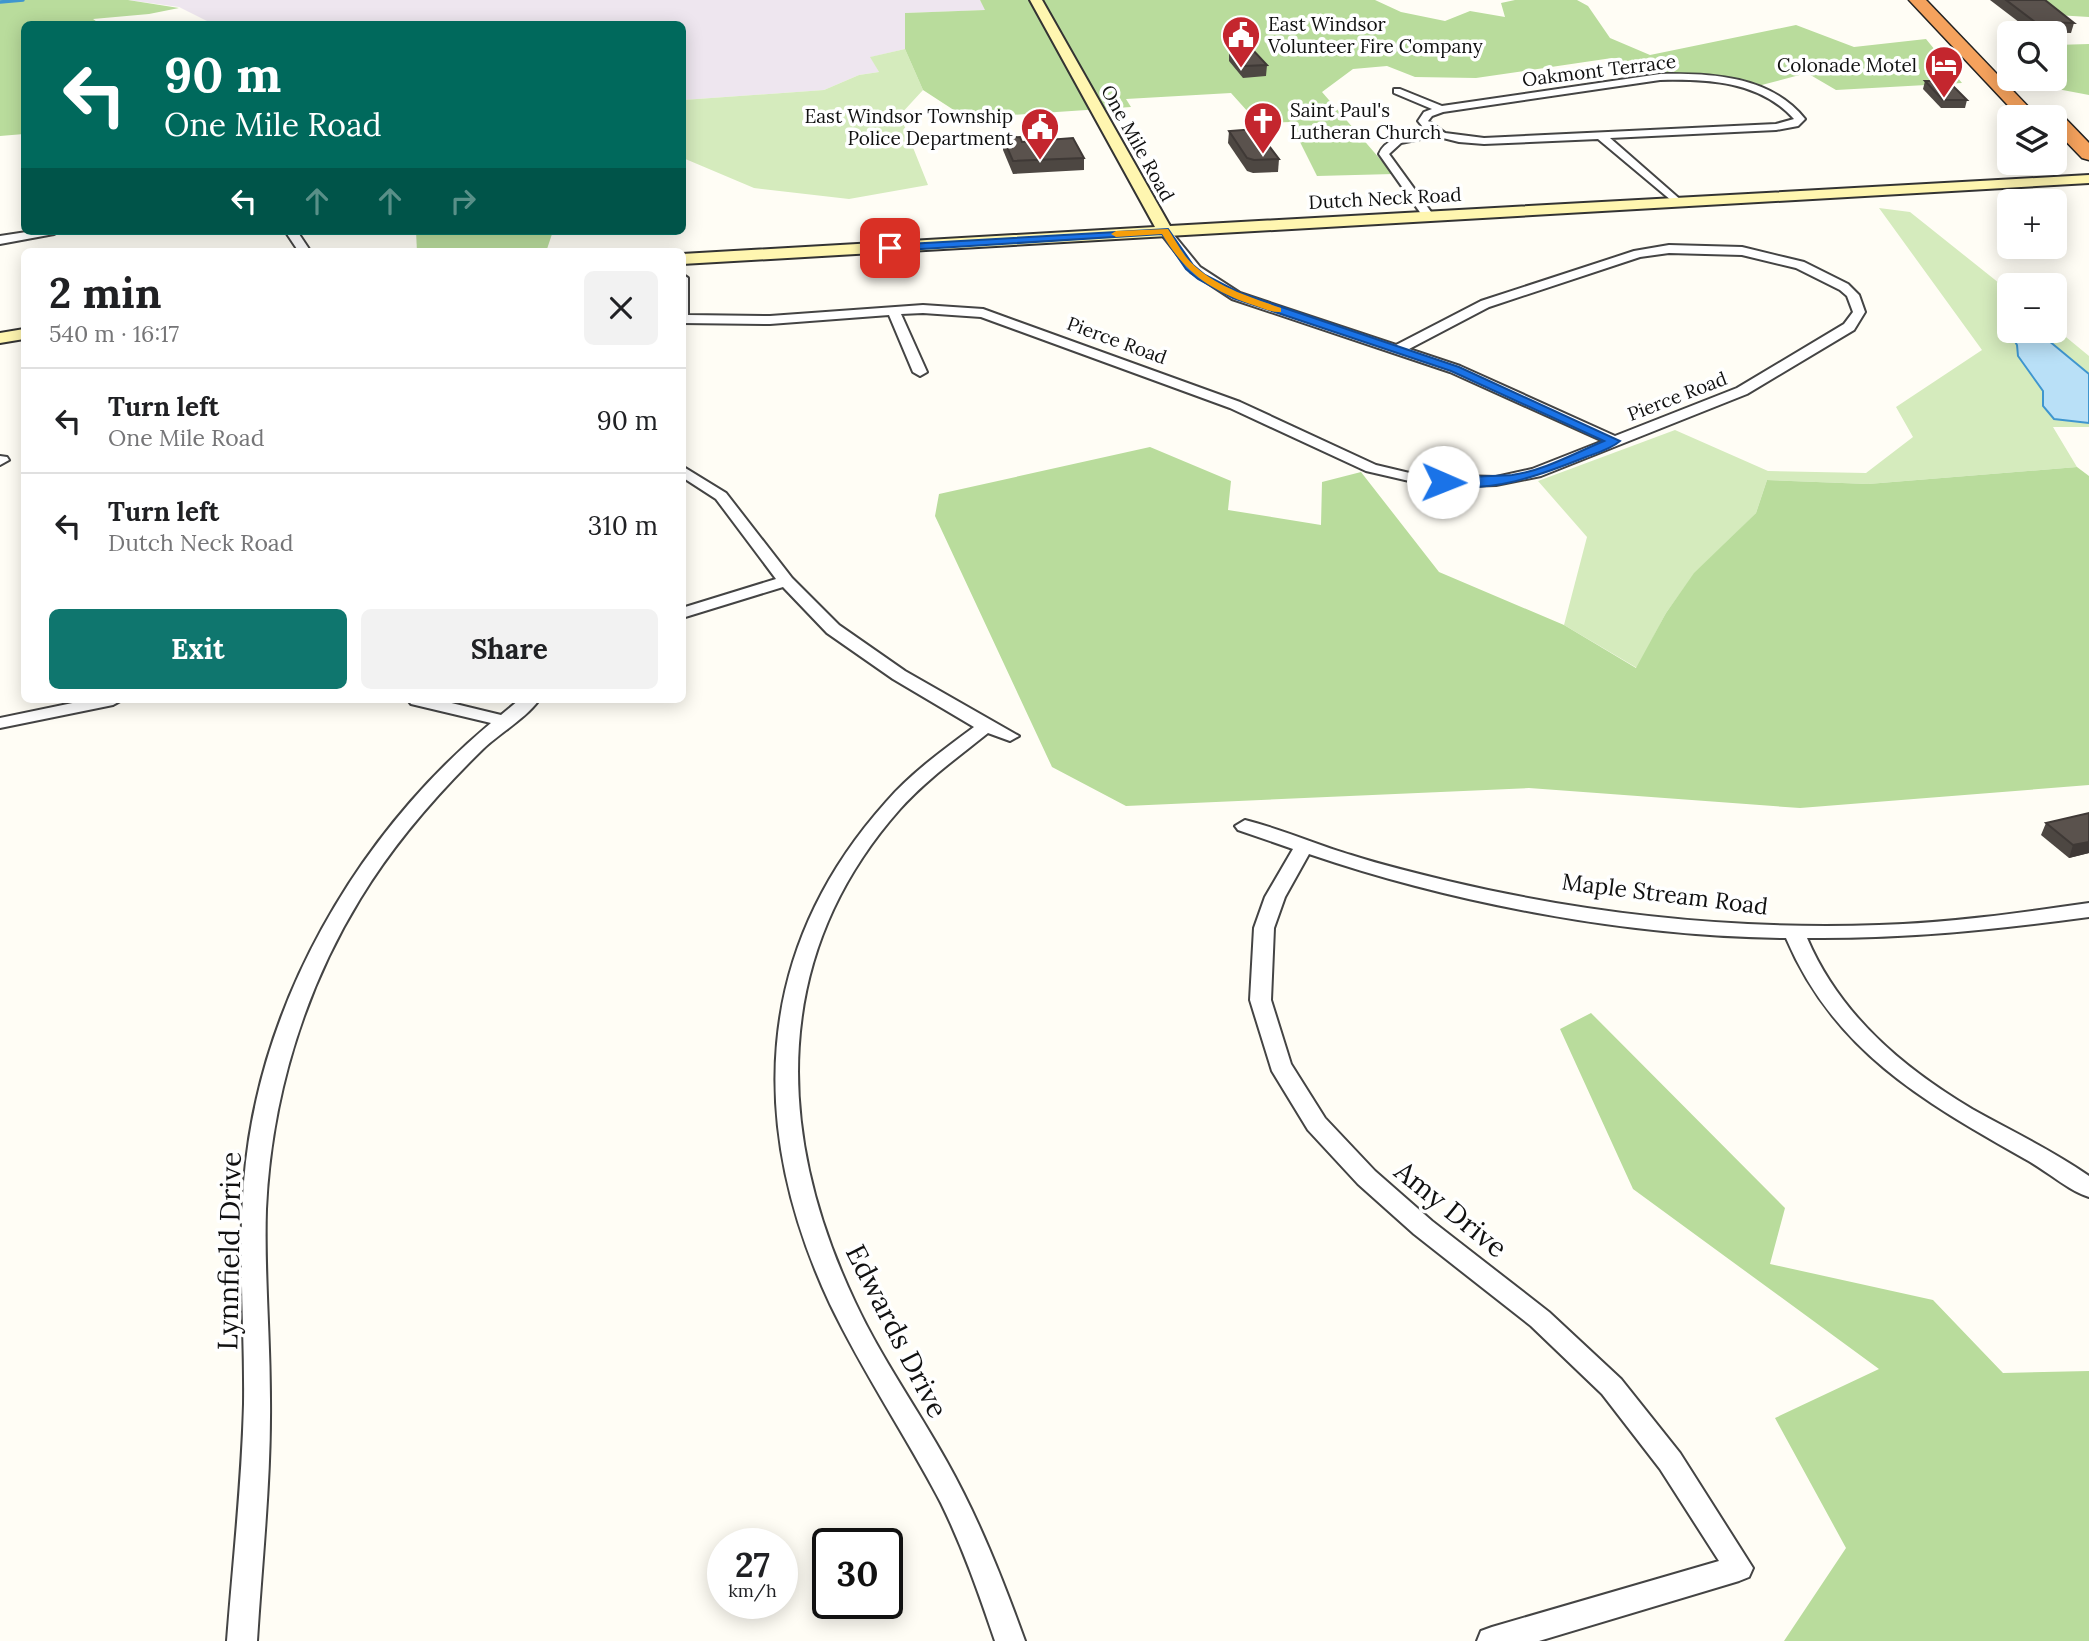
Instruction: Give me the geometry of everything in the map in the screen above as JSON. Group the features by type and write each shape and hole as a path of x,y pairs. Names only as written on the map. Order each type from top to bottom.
{"highway":[{"path":"1917,0 2018,105"},
{"path":"1939,0 1997,60"},
{"path":"1939,23 1967,29"},
{"path":"2028,91 2041,105"},
{"path":"2067,131 2089,154"},
{"path":"2067,157 2089,180"}],"street":[{"name":"One Mile Road","path":"1036,0 1165,231 1189,267 1217,286 1249,301 1483,380 1614,441"},
{"name":"Oakmont Terrace","path":"1429,216 1384,154 1393,143 1436,133 1484,141 1776,127 1794,124 1800,119 1771,95 1757,88 1720,79 1688,76 1660,77 1441,108"},
{"path":"1397,91 1441,108"},
{"path":"1436,133 1423,121 1428,114 1441,108"},
{"path":"1601,136 1678,203"},
{"name":"Dutch Neck Road","path":"686,259 2089,180"},
{"path":"0,240 30,235"},
{"name":"Pierce Road","path":"686,316 770,320 893,310 951,309 999,317 1235,405 1353,461 1418,479 1469,482 1516,478 1536,473 1742,391 1849,327 1859,312 1853,295 1816,271 1762,255 1703,248 1654,251 1485,304 1398,350"},
{"path":"893,310 920,372"},
{"path":"0,338 21,334"},
{"path":"686,473 721,496 786,581 833,629 866,655 986,726 1010,736"},
{"path":"686,612 786,581"},
{"path":"0,723 98,703"},
{"path":"429,703 503,721"},
{"name":"Lynnfield Drive","path":"242,1641 257,1401 253,1213 259,1149 280,1051 308,977 333,927 362,879 428,794 503,721 526,703"},
{"name":"Edwards Drive","path":"986,726 925,774 895,803 847,864 833,887 806,954 793,1001 786,1041 786,1075 787,1111 805,1204 825,1264 844,1306 950,1495 992,1588 1010,1641"},
{"name":"Maple Stream Road","path":"1245,826 1303,848 1396,875 1542,905 1690,926 1794,933 1952,928 2089,909"},
{"name":"Amy Drive","path":"1303,848 1269,912 1259,968 1262,1004 1268,1030 1279,1063 1300,1102 1324,1135 1359,1173 1401,1210 1541,1319 1589,1363 1634,1412 1676,1466 1739,1568 1492,1641"},
{"path":"1794,933 1804,959 1821,989 1872,1048 1946,1104 2037,1154 2089,1188"}],"shaded area":[{"path":"128,0 980,0 986,10 905,13 905,49 871,57 879,72 859,75 824,90 686,100 686,21 207,21 179,7"}],"green space":[{"path":"0,0 128,0 179,8 149,14 93,19 96,21 21,21 21,134 0,136"},
{"path":"980,0 1375,0 1401,12 1445,21 1470,11 1505,17 1501,3 1515,0 1577,0 1588,6 1610,38 1650,55 1796,25 1854,47 1926,39 1962,83 1836,90 1807,73 1754,87 1679,76 1612,58 1476,78 1415,77 1387,66 1353,69 1322,92 1393,174 1317,176 1290,122 1258,123 1231,93 1126,99 1131,107 966,118 923,90 905,49 905,13 985,10"},
{"path":"2038,0 2089,0 2089,17 2056,15 2048,2"},
{"path":"2089,44 2089,95 2067,91 2067,45"},
{"path":"905,49 923,90 900,115 928,185 849,199 754,188 686,159 686,100 824,90 859,75 879,72 870,57"},
{"path":"1879,208 1910,212 1997,281 1997,343 2067,343 2067,338 2089,356 2089,427 2053,427 2077,467 1868,484 1767,480 1756,513 1694,574 1666,613 1637,668 1564,625 1587,537 1538,481 1675,430 1768,471 1866,473 1913,437 1896,407 1982,350"},
{"path":"416,235 552,235 547,248 417,248"},
{"path":"1150,447 1231,481 1228,510 1321,525 1322,482 1361,472 1439,572 1564,625 1636,668 1666,613 1694,573 1756,513 1767,480 1868,484 2077,467 2089,476 2089,785 1800,808 1529,788 1126,806 1052,767 935,516 939,494"},
{"path":"1591,1013 1785,1208 1770,1264 1933,1300 2003,1373 2089,1371 2089,1641 1784,1641 1846,1548 1775,1418 1879,1369 1633,1189 1560,1029"}],"water":[{"path":"2016,343 2052,343 2089,374 2089,423 2054,419 2043,406 2043,391 2018,356"}],"building":[{"path":"2006,0 2045,0 2074,23 2067,21 2034,21"},
{"path":"1251,48 1267,65 1244,66 1229,49"},
{"path":"1925,81 1948,81 1967,100 1943,100"},
{"path":"1256,129 1279,159 1247,158 1229,131"},
{"path":"1020,137 1022,142 1073,138 1084,158 1013,161 1003,138"},
{"path":"2089,813 2089,842 2073,845 2046,823"}],"waterway":[{"path":"0,2 23,0"}],"slow traffic":[{"path":"1116,234 1165,231 1181,258 1202,277 1237,296 1278,310"}],"place":[{"name":"East Windsor Volunteer Fire Company","path":"1241,69"},
{"name":"Colonade Motel","path":"1944,99"},
{"name":"Saint Paul's Lutheran Church","path":"1263,155"},
{"name":"East Windsor Township Police Department","path":"1040,161"}],"route":[{"path":"890,248 1165,231 1189,267 1237,296 1455,369 1614,441 1536,473 1516,478 1443,482"}]}
